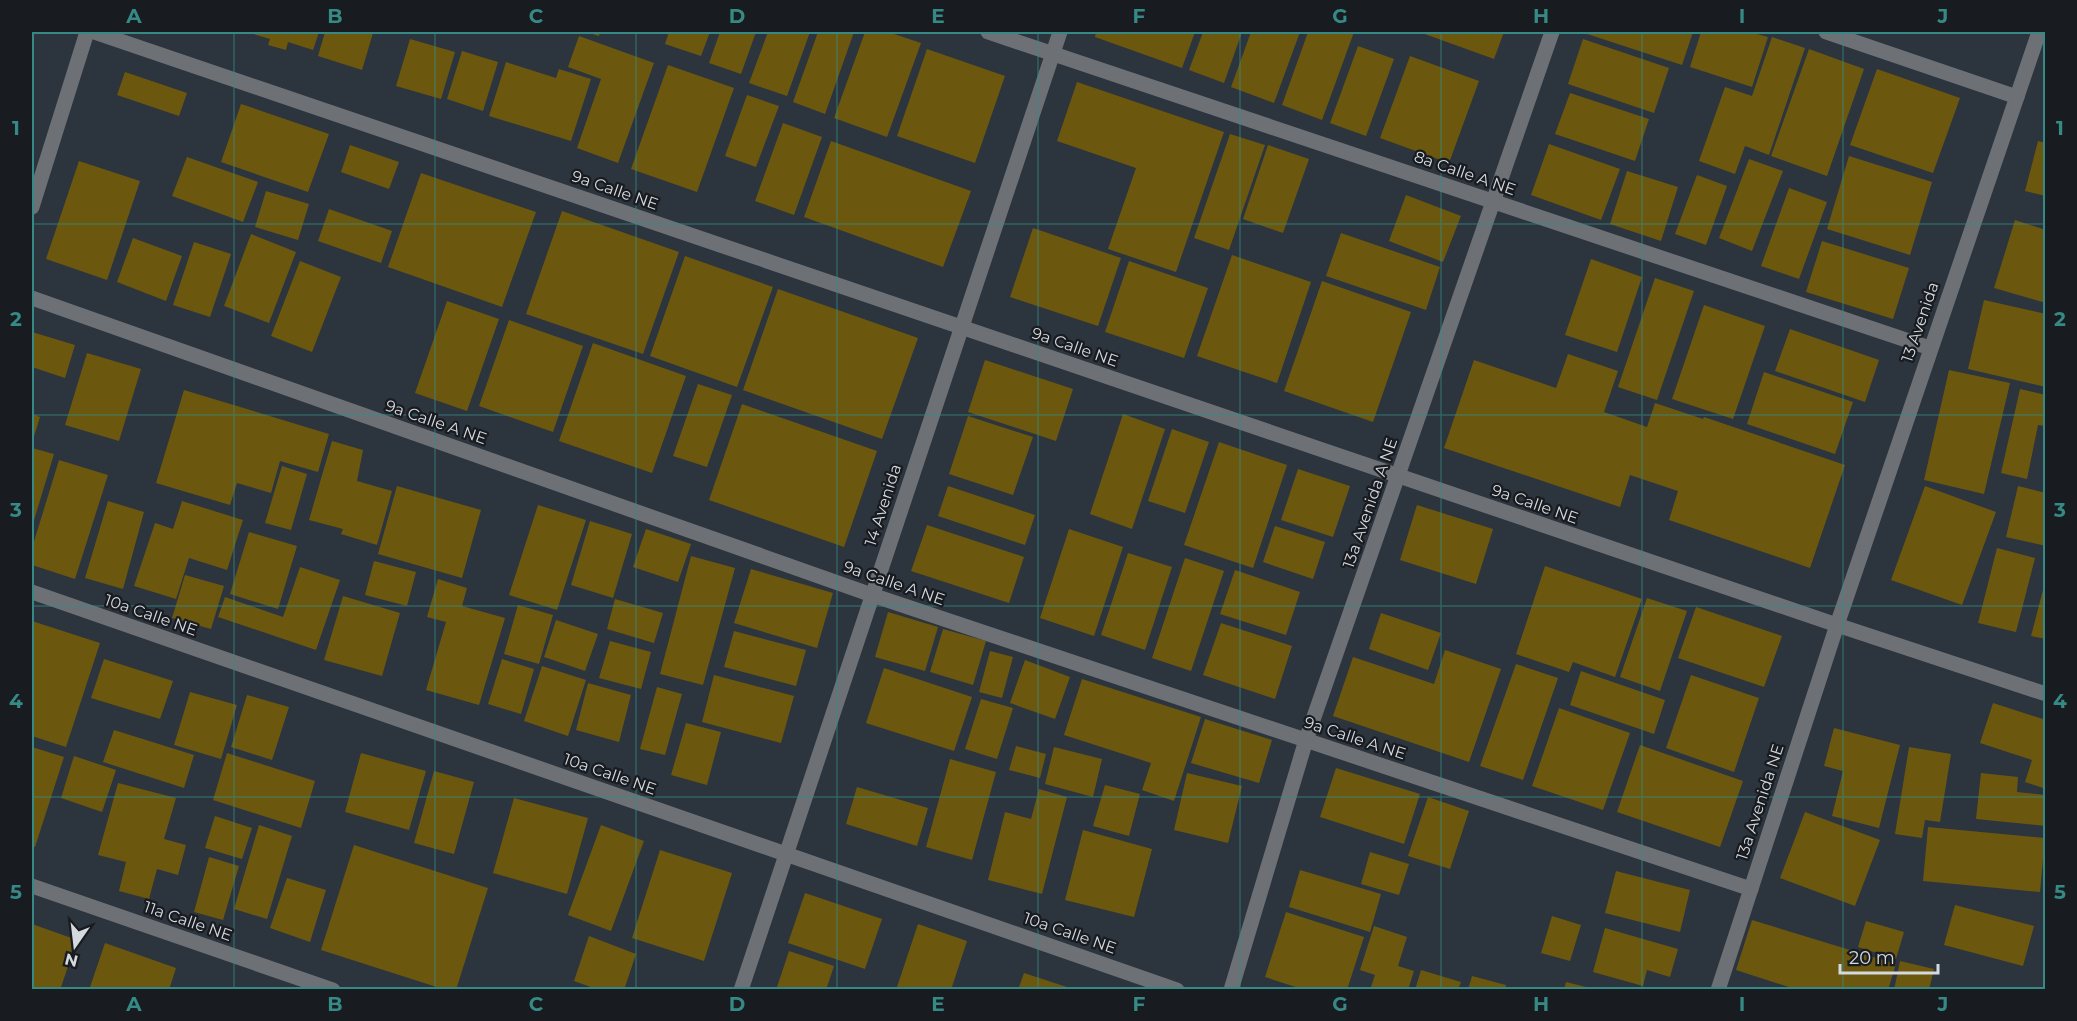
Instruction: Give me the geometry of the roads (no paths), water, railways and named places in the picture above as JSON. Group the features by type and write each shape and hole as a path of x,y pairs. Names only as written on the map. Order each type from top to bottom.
{"street":[{"path":"32,207 87,32"},
{"name":"9a Calle NE","path":"94,32 2046,694"},
{"name":"8a Calle A NE","path":"988,32 1930,348"},
{"name":"14 Avenida","path":"741,990 1060,32"},
{"name":"13a Avenida A NE","path":"1231,990 1306,740 1552,32"},
{"path":"1826,32 2017,97"},
{"name":"13 Avenida","path":"1837,625 2039,32"},
{"name":"9a Calle A NE","path":"32,298 872,595 1750,889"},
{"name":"10a Calle NE","path":"32,592 1177,990"},
{"name":"13a Avenida NE","path":"1719,990 1837,625"},
{"name":"11a Calle NE","path":"32,886 333,990"}]}
